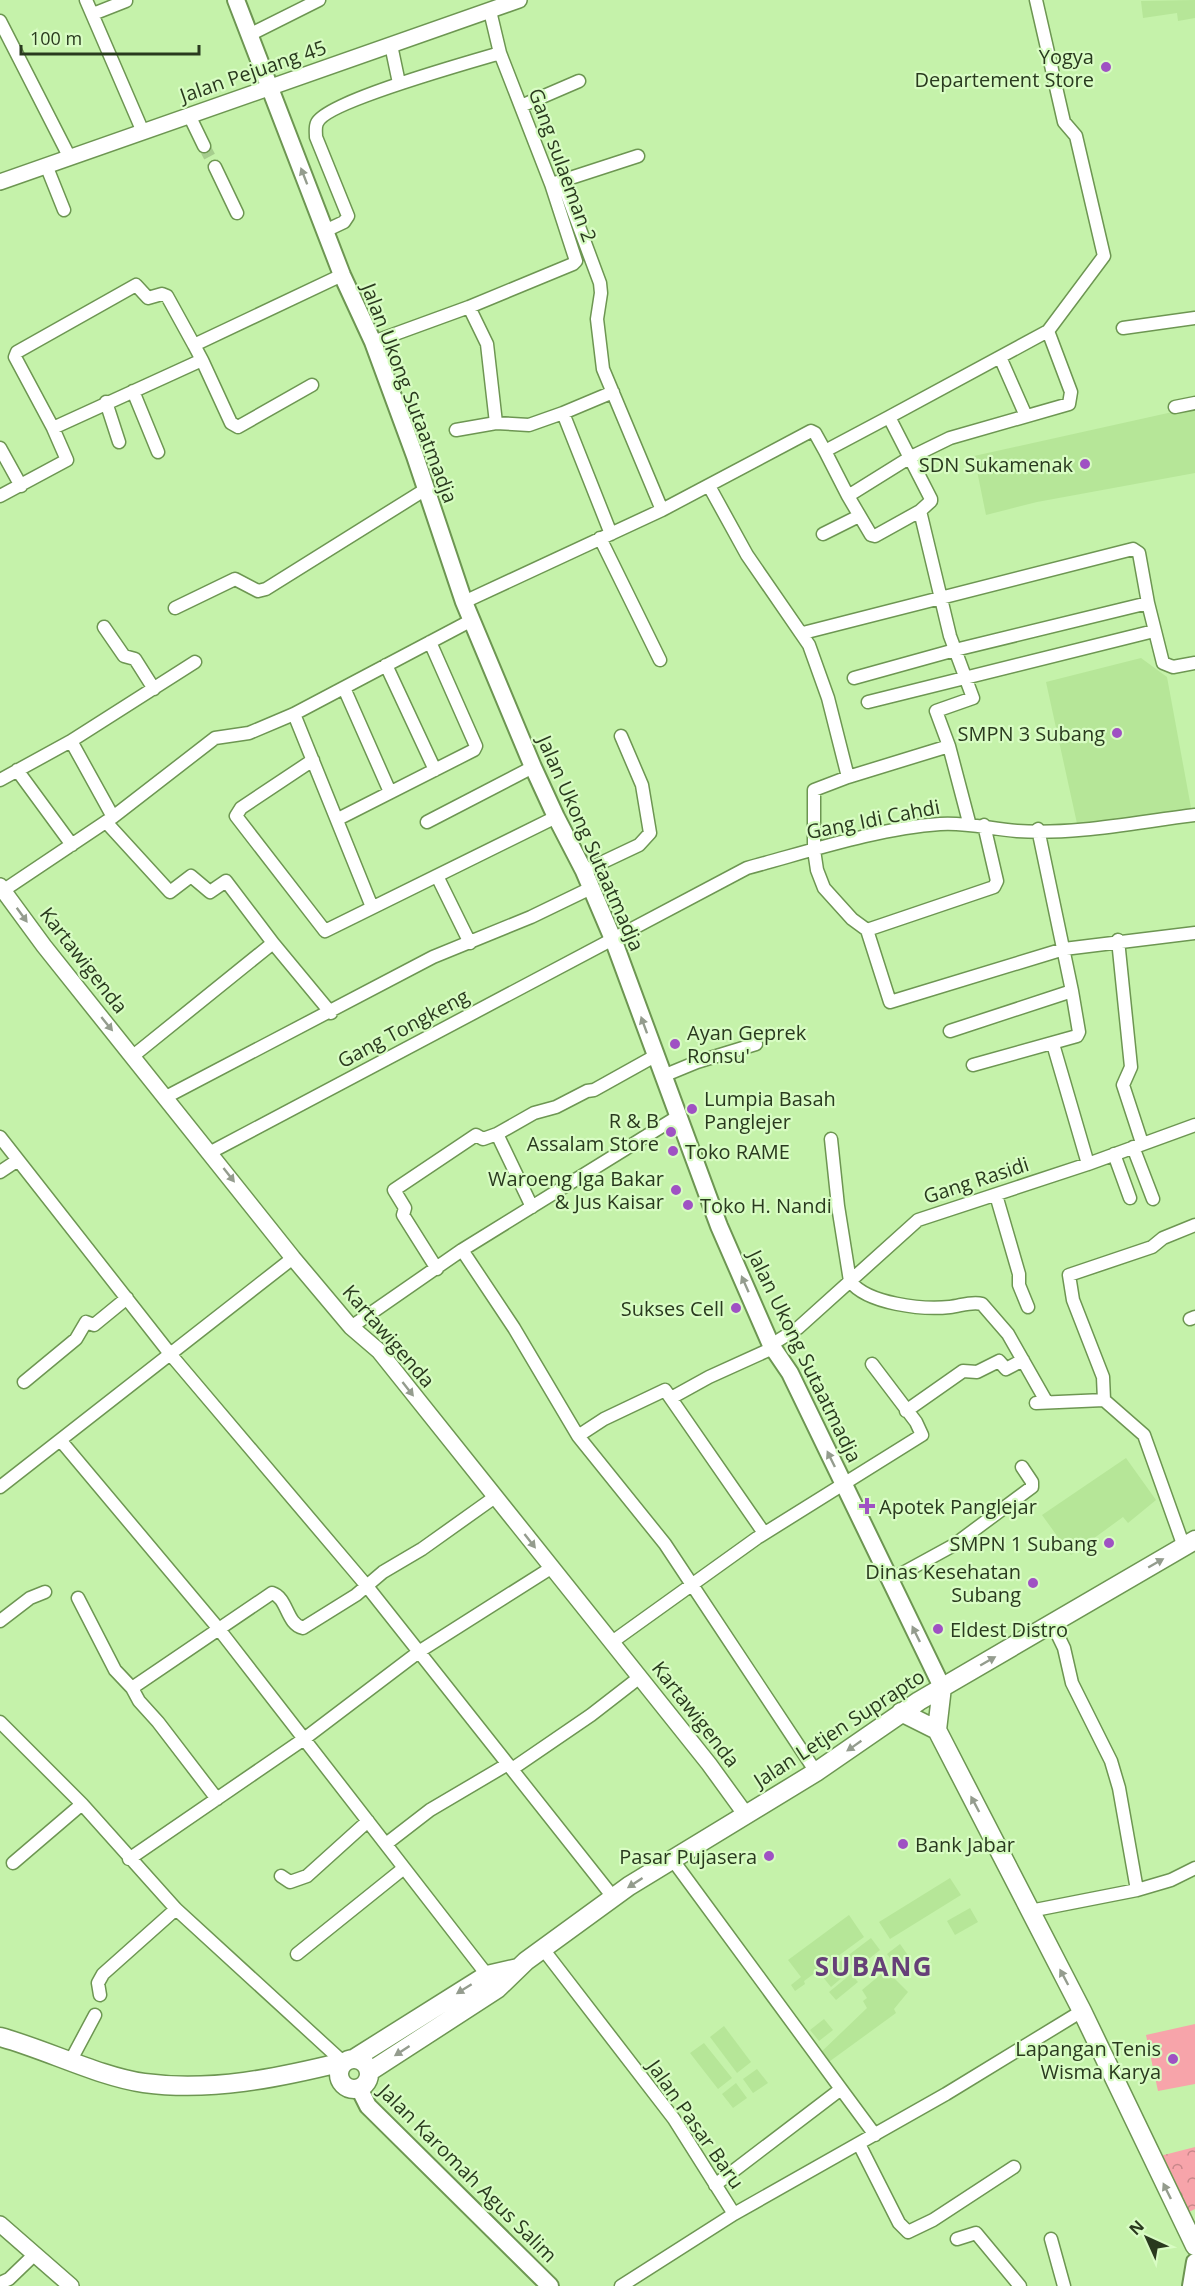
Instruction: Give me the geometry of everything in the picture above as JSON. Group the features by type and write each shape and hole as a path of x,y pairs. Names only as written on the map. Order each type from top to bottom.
{"main road":[{"name":"Jalan Ukong Sutaatmadja","path":"236,0 342,275 373,342 464,602 533,767 556,818 584,871 613,939 719,1226 772,1346 790,1373 942,1687"},
{"name":"Jalan Letjen Suprapto","path":"0,2037 142,2083 195,2085 249,2082 349,2060 518,1968 613,1897 816,1772 901,1712 1190,1544"},
{"path":"942,1687 937,1730 1082,2011 1195,2251 1191,2286"},
{"path":"901,1712 937,1730"},
{"name":"Jalan Letjen Suprapto","path":"357,2081 492,1982"},
{"path":"349,2060 363,2061 357,2081 338,2075 349,2060"},
{"path":"292,2074 357,2081"},
{"name":"Jalan Karomah Agus Salim","path":"357,2081 368,2106 550,2286"}],"street":[{"path":"86,0 143,132"},
{"path":"249,34 319,0"},
{"name":"Jalan Pejuang 45","path":"0,182 519,0"},
{"path":"825,451 1048,331 1104,256 1076,136 1064,122 1036,0"},
{"path":"93,15 126,1"},
{"name":"Gang sulaeman 2","path":"373,342 469,308 576,261 557,182 521,106 500,52 490,11"},
{"path":"0,21 70,158"},
{"path":"391,45 399,83"},
{"path":"325,231 344,222 348,216 316,137 317,124 331,111 399,83 500,52"},
{"path":"521,106 579,81"},
{"path":"189,115 204,146"},
{"path":"638,156 557,182 600,283 597,319 603,369 662,510"},
{"path":"46,165 64,210"},
{"path":"215,167 237,213"},
{"path":"194,345 342,275"},
{"path":"0,496 67,460 55,427 15,357 17,352 136,285 148,298 162,294 167,296 202,360 231,423 238,427 243,427 312,385"},
{"path":"469,308 487,344 496,423"},
{"path":"1123,328 1195,318"},
{"path":"848,496 909,458 964,432 1065,406 1072,400 1048,331"},
{"path":"1000,357 1026,416"},
{"path":"55,427 202,360"},
{"path":"133,391 158,452"},
{"path":"456,430 496,423 529,425 614,392"},
{"path":"106,402 119,442"},
{"path":"1175,407 1195,403"},
{"path":"563,413 606,536 660,660"},
{"path":"464,602 662,510 811,431 815,433 859,516 871,535 875,536 920,511 930,503 931,499 889,417"},
{"path":"0,448 21,486"},
{"path":"709,486 747,555 803,633 828,698 848,777"},
{"path":"175,608 236,579 258,591 266,589 426,489"},
{"path":"920,511 940,598 955,650 973,698 936,711 949,746 969,822"},
{"path":"823,534 859,516"},
{"path":"803,633 1133,549 1139,553 1154,631 1167,667 1195,663"},
{"path":"854,678 955,650 1148,603"},
{"path":"3,892 109,819 215,738 249,733 294,714 472,620"},
{"path":"104,627 124,656 135,659 154,689"},
{"path":"868,702 965,676 1154,631"},
{"path":"338,819 474,750 477,746 430,642"},
{"path":"0,780 70,741 195,662"},
{"path":"386,665 435,770"},
{"path":"344,688 390,792"},
{"path":"294,714 372,907"},
{"path":"584,871 639,845 651,834 642,785 621,736"},
{"path":"70,741 109,819 130,848 170,892 191,876 210,892 226,881 273,943 331,1013"},
{"path":"949,746 815,789 814,850 817,870 824,888 852,919 867,930 890,1002 1064,949 1118,940 1195,933"},
{"path":"313,759 241,808 236,816 325,931 556,818"},
{"path":"427,822 533,767"},
{"path":"17,770 72,845"},
{"name":"Gang Idi Cahdi","path":"613,939 747,868 814,850 937,824 969,822 1017,831 1077,829 1195,815"},
{"path":"867,930 994,886 997,881 984,825"},
{"path":"973,1065 1053,1044 1079,1034 1064,949 1038,829"},
{"path":"437,876 470,943"},
{"path":"166,1098 331,1013 433,957 531,918 591,888"},
{"name":"Kartawigenda","path":"3,892 293,1258 351,1327 379,1351 640,1677 746,1815"},
{"name":"Gang Tongkeng","path":"211,1152 613,939"},
{"path":"1118,940 1131,1067 1123,1085 1153,1199"},
{"path":"133,1056 273,943"},
{"path":"950,1031 1072,991"},
{"path":"663,1076 697,1062 756,1044"},
{"path":"1053,1044 1088,1164"},
{"path":"437,1269 403,1215 405,1208 394,1190 476,1135 483,1139 497,1134 534,1113 594,1090 655,1056"},
{"path":"351,1327 462,1250 677,1117"},
{"name":"Gang Rasidi","path":"670,1398 772,1346 798,1328 918,1220 1088,1164 1195,1125"},
{"path":"497,1134 532,1207"},
{"path":"0,1137 171,1355 420,1651 613,1897"},
{"path":"831,1139 838,1206 850,1281 862,1293 875,1300 930,1308 979,1302 987,1308 1008,1334 1023,1360 1041,1402 1104,1400 1143,1435 1190,1544"},
{"path":"1114,1154 1130,1198"},
{"path":"0,1172 18,1160"},
{"path":"996,1195 1019,1274 1019,1285 1028,1307"},
{"path":"1104,1400 1103,1377 1073,1300 1069,1275 1152,1247 1163,1238 1195,1225"},
{"path":"462,1250 514,1328 578,1436 665,1544 816,1772"},
{"path":"1,1486 293,1258"},
{"path":"24,1382 76,1339 86,1323 94,1325 127,1298"},
{"path":"906,1411 963,1371 977,1372 999,1361 1006,1369 1023,1360"},
{"path":"612,1642 764,1533 922,1435 916,1422 872,1364"},
{"path":"578,1436 604,1419 665,1390 764,1533"},
{"path":"61,1441 218,1628 492,1982"},
{"path":"890,1580 954,1545 1032,1487 1032,1482 1022,1467"},
{"path":"132,1688 272,1593 282,1602 292,1621 303,1628 356,1595 366,1585 495,1497"},
{"path":"129,1859 304,1739 420,1651 551,1568"},
{"path":"0,1620 30,1598 45,1592"},
{"path":"78,1598 115,1670 132,1688 139,1701 217,1799"},
{"path":"1052,1623 1064,1648 1072,1683 1111,1761 1119,1788 1137,1890"},
{"path":"386,1844 430,1810 510,1766 591,1715 640,1677"},
{"path":"0,1722 82,1804 176,1909 349,2060"},
{"path":"13,1863 82,1804"},
{"path":"281,1876 290,1882 307,1876 368,1821"},
{"path":"672,1859 875,2135"},
{"path":"297,1954 404,1868"},
{"path":"1030,1911 1137,1890 1171,1880 1195,1868"},
{"path":"100,1995 98,1983 103,1974 176,1909"},
{"name":"Jalan Pasar Baru","path":"543,1949 674,2119 734,2214 621,2286"},
{"path":"734,2214 875,2135 1082,2011"},
{"path":"71,2060 95,2015"},
{"path":"715,2185 841,2089"},
{"path":"859,2144 899,2223 908,2232 933,2220 1014,2167"},
{"path":"0,2224 71,2286"},
{"path":"957,2239 976,2233 1020,2286"},
{"path":"1051,2239 1064,2286"},
{"path":"4,2283 35,2254"}],"shaded area":[{"path":"1195,0 1195,18 1178,21 1177,13 1143,18 1141,1"},
{"name":"SDN Sukamenak","path":"1195,407 1195,473 1037,502 986,515 974,456"},
{"name":"SMPN 3 Subang","path":"1141,658 1167,677 1192,813 1078,828 1046,682"},
{"path":"1126,1458 1156,1500 1128,1523 1123,1517 1071,1555 1042,1515"},
{"path":"950,1878 961,1895 890,1939 879,1922"},
{"path":"970,1908 978,1922 955,1935 947,1921"},
{"path":"849,1915 864,1937 804,1981 805,1984 795,1991 791,1985 801,1977 788,1960"},
{"path":"871,1938 880,1950 855,1970 846,1957"},
{"path":"900,1944 912,1961 899,1970 887,1954"},
{"path":"843,1959 851,1970 831,1987 822,1976"},
{"path":"886,1970 908,1992 894,2009 896,2013 826,2064 818,2055 867,2008 863,2001 867,1998 862,1990"},
{"path":"851,1974 858,1982 836,2000 829,1992"},
{"path":"824,2019 833,2030 819,2041 810,2030"},
{"path":"724,2026 751,2062 737,2073 710,2037"},
{"path":"704,2043 732,2078 718,2089 690,2053"},
{"path":"757,2069 768,2083 753,2093 743,2079"},
{"path":"736,2083 747,2098 733,2108 722,2094"}],"green space":[{"name":"Lapangan Tenis Wisma Karya","path":"1195,2024 1195,2084 1158,2091 1146,2035"},
{"path":"1195,2147 1195,2209 1185,2214 1156,2157"}],"tunnel":[{"path":"204,146 215,167"}],"place":[{"name":"Yogya Departement Store","path":"1106,67"},
{"name":"SDN Sukamenak","path":"1085,464"},
{"name":"SMPN 3 Subang","path":"1117,733"},
{"name":"Ayan Geprek Ronsu'","path":"675,1044"},
{"name":"Lumpia Basah Panglejer","path":"692,1109"},
{"name":"R & B Assalam Store","path":"671,1132"},
{"name":"Toko RAME","path":"673,1151"},
{"name":"Waroeng Iga Bakar & Jus Kaisar","path":"676,1190"},
{"name":"Toko H. Nandi","path":"688,1205"},
{"name":"Sukses Cell","path":"736,1308"},
{"name":"Apotek Panglejar","path":"867,1506"},
{"name":"SMPN 1 Subang","path":"1109,1543"},
{"name":"Dinas Kesehatan Subang","path":"1033,1583"},
{"name":"Eldest Distro","path":"938,1629"},
{"name":"Bank Jabar","path":"903,1844"},
{"name":"Pasar Pujasera","path":"769,1856"},
{"name":"Lapangan Tenis Wisma Karya","path":"1173,2059"}],"district":[{"name":"SUBANG","path":"874,1966"}]}
